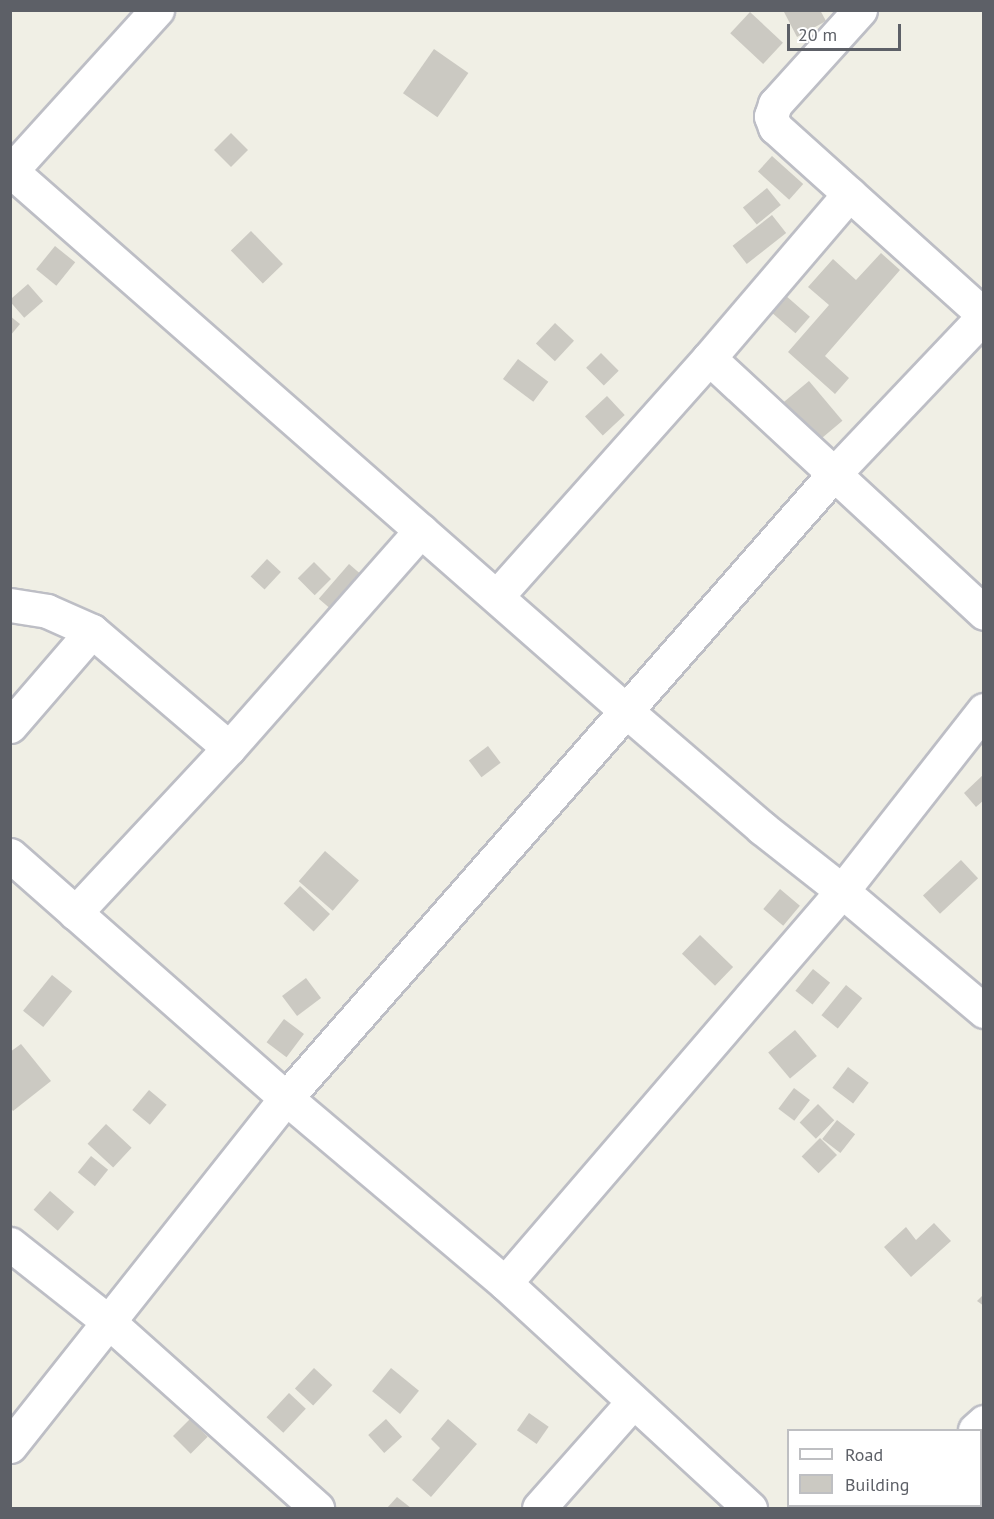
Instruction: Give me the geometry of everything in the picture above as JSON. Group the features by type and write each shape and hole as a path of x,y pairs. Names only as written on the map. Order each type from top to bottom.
{"street":[{"path":"157,10 11,171 625,710 762,828 842,891 984,1011"},
{"path":"10,1446 110,1323 286,1098 833,475 984,316 775,128 771,116 775,104 860,10"},
{"path":"497,596 708,358 849,194"},
{"path":"708,358 984,613"},
{"path":"75,913 228,748 421,530"},
{"path":"10,605 47,611 92,631 228,748"},
{"path":"10,726 92,631"},
{"path":"505,1283 842,891 984,710"},
{"path":"10,855 286,1098 505,1283 750,1509"},
{"path":"10,1244 110,1323 317,1509"},
{"path":"540,1509 632,1402"}],"building":[{"path":"783,10 820,10 826,21 797,37"},
{"path":"750,12 783,43 763,64 730,33"},
{"path":"434,49 468,73 437,117 403,93"},
{"path":"231,133 248,150 231,167 214,150"},
{"path":"772,156 803,184 789,200 758,172"},
{"path":"767,188 781,205 757,225 743,208"},
{"path":"772,215 786,233 747,264 733,246"},
{"path":"251,231 283,264 263,284 231,250"},
{"path":"55,246 75,262 56,286 36,269"},
{"path":"881,253 900,270 825,356 849,378 835,394 788,352 829,305 808,287 833,259 856,280"},
{"path":"28,284 43,301 24,318 10,300"},
{"path":"785,295 810,317 795,333 771,312"},
{"path":"10,316 20,324 10,336"},
{"path":"555,323 574,341 555,361 536,343"},
{"path":"601,353 619,371 604,386 586,368"},
{"path":"518,359 548,382 533,402 503,379"},
{"path":"809,381 842,421 800,456 767,416"},
{"path":"607,396 625,415 603,435 585,416"},
{"path":"267,559 281,572 265,590 251,577"},
{"path":"314,562 331,579 315,595 298,578"},
{"path":"349,564 364,577 334,612 319,599"},
{"path":"488,746 501,763 481,777 469,760"},
{"path":"984,774 984,800 976,807 964,793"},
{"path":"325,851 359,881 333,911 299,881"},
{"path":"961,860 978,878 940,914 923,895"},
{"path":"300,886 330,914 314,932 284,904"},
{"path":"780,889 800,906 783,926 763,909"},
{"path":"700,935 733,967 715,986 682,954"},
{"path":"813,969 830,983 812,1005 795,991"},
{"path":"52,975 72,991 43,1027 23,1011"},
{"path":"306,978 321,998 297,1016 282,996"},
{"path":"846,985 862,998 838,1029 821,1015"},
{"path":"284,1019 304,1034 287,1057 267,1042"},
{"path":"795,1030 817,1056 790,1079 768,1052"},
{"path":"21,1044 51,1081 13,1111 10,1107 10,1052"},
{"path":"848,1067 869,1083 853,1103 832,1088"},
{"path":"794,1088 810,1100 794,1121 778,1109"},
{"path":"149,1090 167,1105 150,1125 132,1110"},
{"path":"818,1104 834,1120 816,1139 800,1122"},
{"path":"837,1120 855,1134 840,1153 822,1139"},
{"path":"106,1124 132,1148 113,1168 88,1144"},
{"path":"820,1138 837,1155 819,1173 802,1156"},
{"path":"91,1156 108,1170 95,1186 78,1172"},
{"path":"50,1191 74,1212 58,1231 34,1210"},
{"path":"934,1223 951,1241 911,1277 884,1247 906,1227 916,1240"},
{"path":"984,1294 984,1306 977,1301"},
{"path":"314,1368 332,1385 313,1406 295,1388"},
{"path":"391,1368 419,1391 400,1414 372,1391"},
{"path":"289,1393 306,1409 283,1433 266,1417"},
{"path":"529,1413 549,1427 537,1444 517,1430"},
{"path":"190,1419 208,1437 191,1454 173,1436"},
{"path":"386,1419 402,1437 384,1453 368,1435"},
{"path":"448,1419 477,1444 431,1497 412,1480 440,1448 431,1439"},
{"path":"397,1497 411,1508 387,1508"}]}
